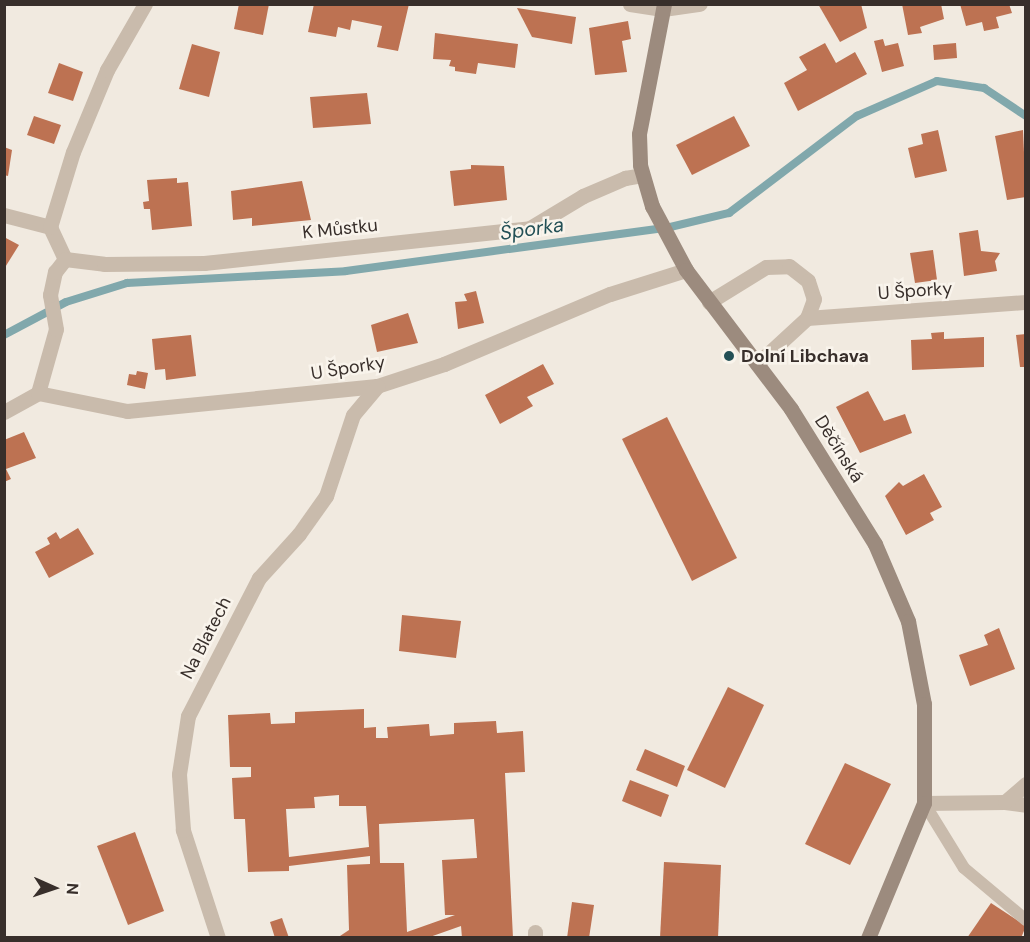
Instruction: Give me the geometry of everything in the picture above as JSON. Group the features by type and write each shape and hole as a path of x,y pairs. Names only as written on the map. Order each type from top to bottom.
{"main road":[{"name":"Děčínská","path":"663,7 639,134 642,176 652,207 686,270 758,364 876,544 908,621 924,704 924,803 868,938"}],"street":[{"path":"4,412 38,393 56,329 50,295 55,272 65,259 50,227 73,152 107,70 145,4"},
{"path":"630,4 663,7 700,4"},
{"name":"K Můstku","path":"65,259 104,264 204,263 530,228 583,195 625,178 642,176"},
{"path":"4,215 50,227"},
{"path":"709,302 766,267 789,266 808,281 814,299 807,318 758,364"},
{"name":"U Šporky","path":"38,393 127,411 377,386 444,364 610,294 686,270"},
{"name":"U Šporky","path":"807,318 1026,302"},
{"name":"Na Blatech","path":"218,938 183,830 178,774 188,716 259,578 299,534 326,496 353,415 377,386"},
{"path":"1005,802 1026,784"},
{"path":"924,803 1005,802 1026,805"}],"lane":[{"path":"924,803 964,868 1026,920"}],"building":[{"path":"239,4 269,4 263,35 234,29"},
{"path":"314,4 409,4 398,51 377,47 382,26 352,20 350,30 338,27 336,37 308,32"},
{"path":"818,4 861,4 867,28 840,42"},
{"path":"902,4 941,4 944,19 920,27 922,33 908,35"},
{"path":"960,4 1009,4 1012,13 996,17 999,28 984,31 982,22 966,26"},
{"path":"517,8 576,17 572,44 532,37"},
{"path":"628,21 631,39 622,41 627,72 595,75 589,28"},
{"path":"435,33 518,44 515,68 478,63 476,74 455,71 455,67 449,66 451,60 433,59"},
{"path":"883,39 885,46 898,43 904,66 882,72 874,41"},
{"path":"825,43 836,63 855,52 867,74 798,111 784,83 807,70 799,57"},
{"path":"956,43 957,58 934,60 933,45"},
{"path":"192,44 220,52 209,97 179,89"},
{"path":"59,63 83,72 73,101 48,93"},
{"path":"367,93 371,124 313,128 310,97"},
{"path":"34,116 61,125 54,144 27,135"},
{"path":"734,116 750,146 692,175 676,145"},
{"path":"938,130 947,171 915,178 908,148 923,144 921,134"},
{"path":"1023,130 1026,197 1007,200 995,136"},
{"path":"4,147 12,150 8,176 4,175"},
{"path":"471,165 504,166 507,200 454,206 450,171 471,169"},
{"path":"177,178 177,183 188,182 192,226 152,230 150,209 144,209 143,202 149,201 147,180"},
{"path":"302,181 311,220 252,226 252,218 233,220 231,191"},
{"path":"978,230 981,251 1000,253 995,261 997,271 964,276 959,233"},
{"path":"4,237 19,245 4,269"},
{"path":"933,250 937,280 915,283 910,253"},
{"path":"476,291 484,323 458,329 455,302 467,301 464,294"},
{"path":"408,313 418,343 377,352 371,325"},
{"path":"944,332 944,339 984,337 984,367 912,370 911,340 932,339 931,333"},
{"path":"1026,334 1026,367 1020,367 1016,335"},
{"path":"191,335 196,376 166,380 165,369 155,370 152,339"},
{"path":"543,364 554,384 527,397 533,406 500,424 485,395"},
{"path":"137,371 148,373 145,389 127,385 129,374 136,375"},
{"path":"868,391 884,421 905,414 912,433 860,453 836,407"},
{"path":"667,417 737,558 692,581 622,439"},
{"path":"24,432 36,458 6,469 11,479 4,482 4,440"},
{"path":"924,474 942,507 930,513 934,520 906,535 885,496 899,482 903,486"},
{"path":"78,528 94,554 49,578 35,552 50,544 47,538 56,532 60,539"},
{"path":"402,615 461,621 456,658 399,651"},
{"path":"999,628 1015,669 970,686 959,655 988,645 984,635"},
{"path":"728,687 764,705 725,788 687,770"},
{"path":"364,709 364,728 376,727 376,738 388,738 387,727 429,724 430,736 454,734 454,723 496,721 497,733 523,731 525,772 505,773 513,938 462,938 461,926 427,938 337,938 349,930 347,865 370,864 370,856 289,866 289,871 248,872 245,819 234,819 232,778 251,777 251,767 230,767 228,715 270,713 271,724 295,723 295,712","holes":["339,795 339,806 366,806 369,847 289,857 286,809 315,808 314,797","474,819 477,858 442,860 445,915 455,915 407,932 404,863 380,863 379,824"]},
{"path":"645,749 685,766 677,787 636,770"},
{"path":"845,763 891,784 850,865 805,844"},
{"path":"630,780 669,795 661,817 622,801"},
{"path":"135,832 164,911 128,925 97,846"},
{"path":"664,862 721,865 718,938 660,938"},
{"path":"572,902 594,905 589,938 567,938"},
{"path":"991,903 1026,926 1021,938 967,938"},
{"path":"282,918 289,938 275,938 270,922"}],"waterway":[{"name":"Šporka","path":"4,335 66,302 127,283 346,271 666,228 729,213 857,116 937,81 984,88 1026,116"}],"place":[{"name":"Dolní Libchava","path":"729,356"}]}
